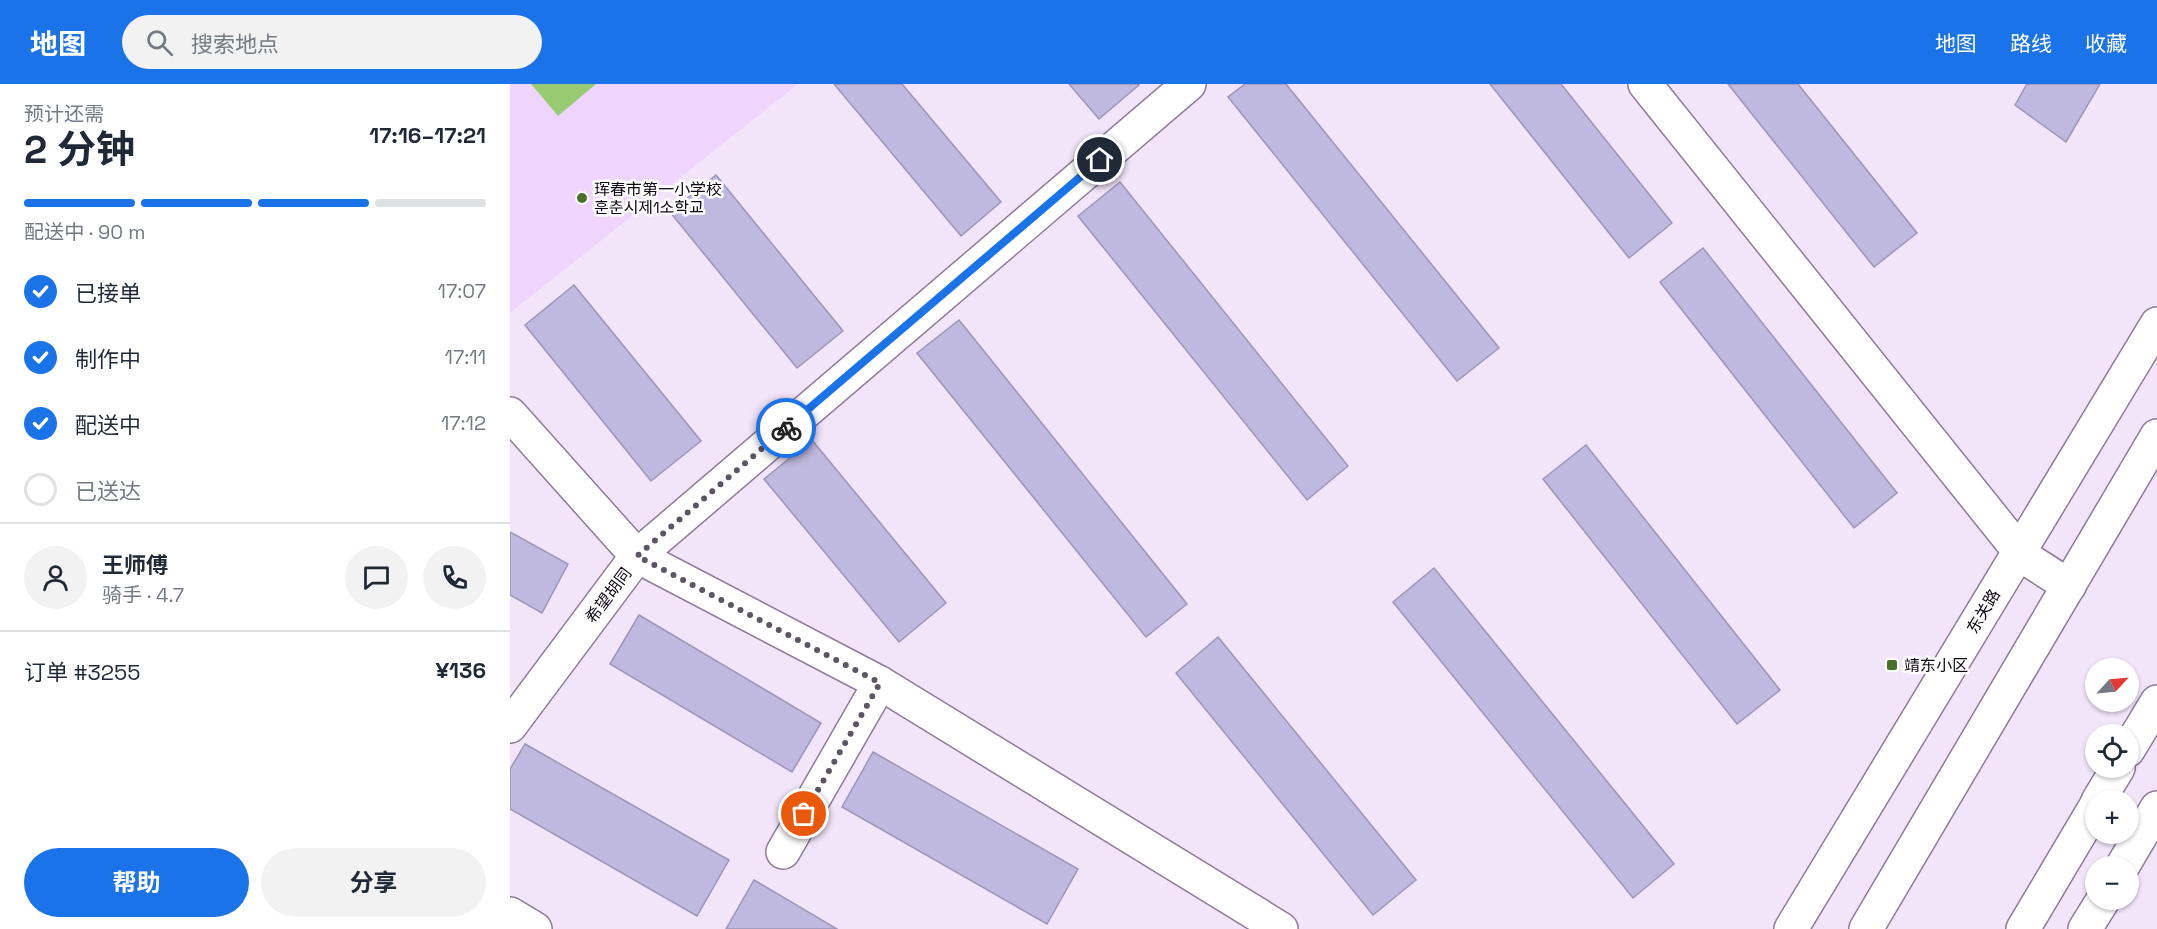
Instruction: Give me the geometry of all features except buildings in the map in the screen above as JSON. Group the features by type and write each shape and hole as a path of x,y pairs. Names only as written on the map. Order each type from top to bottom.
{"street":[{"name":"希望胡同","path":"510,726 637,556 1189,84"},
{"path":"1645,84 2024,556 2069,586"},
{"name":"东关路","path":"1791,929 2157,324"},
{"path":"510,414 637,556 880,683 1281,929"},
{"path":"1866,929 2157,436"},
{"path":"2123,494 2157,456"},
{"path":"783,852 880,683"},
{"path":"2139,732 2157,702"},
{"path":"2129,856 2157,808"},
{"path":"2023,929 2085,825"},
{"path":"2085,929 2097,910"},
{"path":"510,914 535,929"}],"shaded area":[{"name":"珲春市第一小学校 훈춘시제1소학교","path":"510,84 798,84 510,313"}],"green space":[{"path":"531,84 596,84 558,116"}],"way so far":[{"path":"786,428 637,556 880,683 804,814"}],"place":[{"name":"珲春市第一小学校 훈춘시제1소학교","path":"582,198"},
{"name":"靖东小区","path":"1892,665"}],"route":[{"path":"786,428 1100,160"}]}
